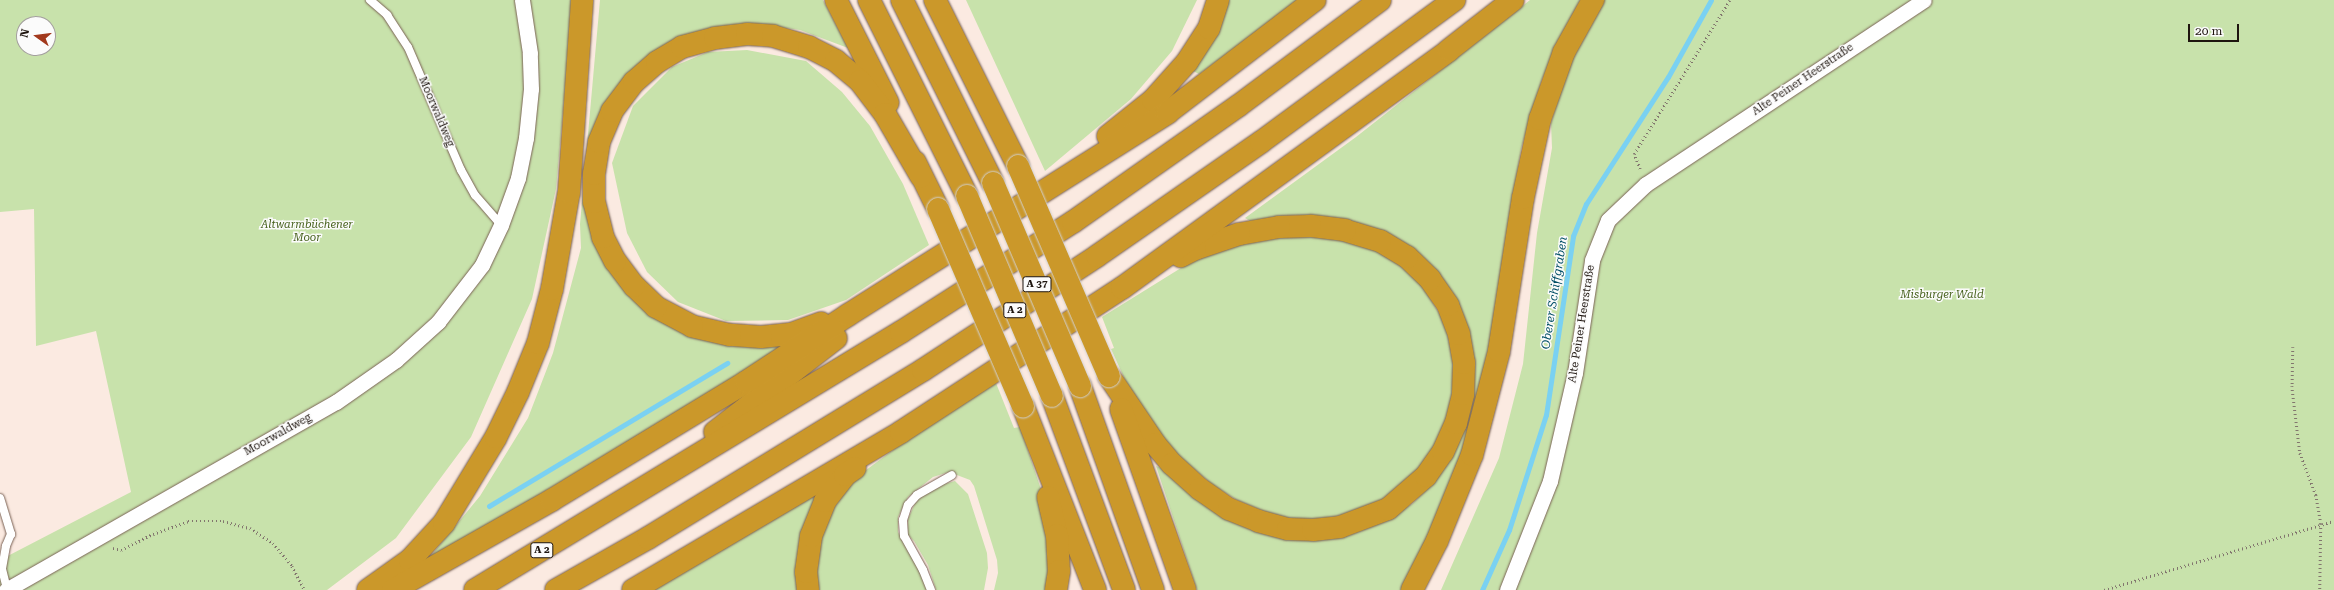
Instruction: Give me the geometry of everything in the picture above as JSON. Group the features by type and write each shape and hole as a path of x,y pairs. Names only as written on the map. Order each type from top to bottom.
{"highway":[{"path":"368,590 410,560 444,523 496,437 518,392 538,343 552,289 569,192 582,0"},
{"path":"836,0 869,61 938,209 1023,406 1094,590"},
{"name":"A 37","path":"869,0 967,196 1052,396 1124,590"},
{"name":"A 37","path":"902,0 994,183 1080,386 1153,590"},
{"path":"1050,186 1153,100 1187,62 1209,28 1218,0"},
{"path":"393,590 612,463 746,382 1050,186 1168,113 1315,0"},
{"name":"A 2","path":"475,590 610,510 901,332 1073,222 1238,106 1380,0"},
{"name":"A 2","path":"556,590 648,538 923,370 1077,270 1261,142 1454,0"},
{"path":"633,590 901,432 1122,288 1449,50 1514,0"},
{"path":"1412,590 1437,541 1474,448 1499,351 1523,198 1540,118 1564,52 1593,0"},
{"path":"936,1 1018,166 1109,376 1185,590"},
{"path":"848,315 790,334 760,337 730,335 692,326 656,307 634,286 615,261 603,237 594,202 594,174 599,142 612,111 634,82 657,62 682,47 714,38 746,34 774,36 809,47 836,61 860,81 885,114 922,176"},
{"path":"1109,376 1155,444 1172,464 1200,489 1229,509 1258,521 1288,529 1313,530 1340,527 1365,519 1388,509 1406,495 1426,476 1443,452 1456,423 1463,394 1464,363 1459,334 1448,305 1430,278 1407,257 1380,241 1345,230 1310,226 1279,227 1239,234 1195,249 1122,288"},
{"path":"610,510 944,254"},
{"path":"808,590 806,572 811,536 825,501 845,475 901,432"},
{"path":"1034,434 1057,536 1059,571 1056,590"}],"street":[{"name":"Moorwaldweg","path":"7,590 336,402 396,360 438,322 482,265 501,225 521,165 526,138 531,89 530,53 522,0"},
{"name":"Alte Peiner Heerstraße","path":"1507,590 1550,481 1575,373 1592,260 1608,220 1646,184 1924,0"}],"lane":[{"name":"Moorwaldweg","path":"370,0 388,15 408,47 461,170 475,195 501,225"},
{"path":"931,590 923,570 904,536 903,520 908,505 917,495 952,475"},
{"path":"0,498 11,534 2,569 7,590"}],"path":[{"path":"1646,184 1634,154 1730,0"},
{"path":"2292,347 2292,386 2300,453 2316,495 2322,524 2320,590"},
{"path":"92,541 121,550 153,534 188,521 223,521 256,532 273,543 292,566 306,590"},
{"path":"2104,590 2334,521"}],"green space":[{"name":"Altwarmbüchener Moor","path":"0,0 573,0 556,189 532,299 471,437 396,538 327,590 0,590 0,560 131,492 96,331 36,346 34,209 0,212"},
{"path":"600,0 823,0 848,48 800,30 749,23 630,77 589,202 652,313 793,343 425,563 480,496 528,418 553,353 581,248 580,224"},
{"path":"966,0 1197,0 1172,51 1131,99 1045,171"},
{"path":"1227,0 1301,0 1199,74 1193,71"},
{"path":"1530,0 1580,0 1542,79 1521,149 1487,358 1461,461 1428,538 1403,590 1197,590 1156,466 1166,470 1243,522 1386,519 1412,504 1428,488 1453,454 1456,304 1339,219 1295,215 1250,221 1245,218 1356,137"},
{"name":"Misburger Wald","path":"1602,0 2334,0 2334,590 1441,590 1499,458 1523,364 1537,233 1552,148 1551,123 1572,55"},
{"path":"747,50 806,61 842,92 870,126 903,184 929,245 846,300 788,320 726,321 678,302 647,272 627,233 612,163 633,106 672,67 708,52"},
{"path":"1268,236 1336,237 1376,250 1394,260 1423,287 1445,323 1453,362 1454,385 1444,429 1425,464 1390,498 1369,508 1326,519 1300,520 1278,517 1237,500 1213,485 1172,450 1126,382 1111,349 1114,348 1102,317 1189,263 1222,248"},
{"path":"996,383 1014,428 1020,427 1048,510 1051,590 994,590 998,573 997,560 974,486 970,480 949,472 933,477 908,497 898,517 898,532 921,573 927,590 817,590 817,549 829,515 854,479 908,439"},
{"path":"832,479 802,590 647,590"},
{"path":"955,481 968,494 987,553 988,568 984,590 936,590 928,565 914,541 908,535 908,519 916,501 934,487"}],"waterway":[{"name":"Oberer Schiffgraben","path":"1482,590 1509,530 1546,415 1573,236 1586,204 1668,77 1711,0"},
{"path":"489,506 727,363"}]}
